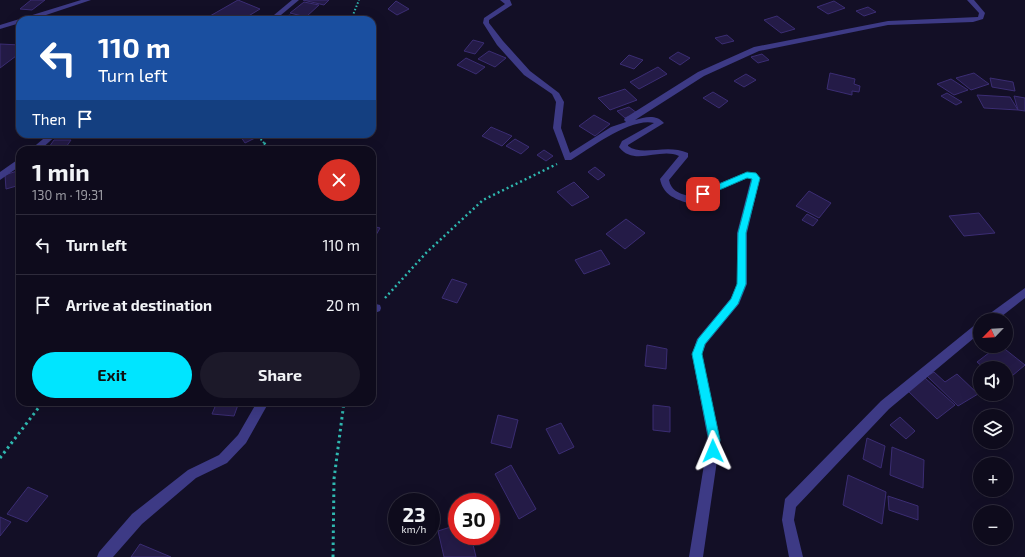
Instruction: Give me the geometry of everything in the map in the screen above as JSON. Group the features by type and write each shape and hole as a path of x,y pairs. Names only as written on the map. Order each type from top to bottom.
{"street":[{"path":"37,16 88,0"},
{"path":"276,16 296,0"},
{"path":"503,0 509,5 486,19 486,23 500,43 527,73 554,93 560,102 557,128 568,158 700,74 757,49 888,23 973,20 981,18 982,13 970,0"},
{"path":"0,27 16,22"},
{"path":"609,132 642,120 657,119 660,123 625,144 623,147 633,154 676,151 686,155 664,179 665,186 674,196 688,200 747,175 753,175 756,178 742,233 742,284 735,301 701,342 697,354 714,440 696,557"},
{"path":"39,146 49,138"},
{"path":"0,177 16,164"},
{"path":"998,313 1025,292"},
{"path":"796,557 788,520 790,504 884,405 973,333"},
{"path":"104,557 137,519 192,474 223,459 242,439 261,406"}],"path":[{"path":"352,16 359,0"},
{"path":"260,138 267,146"},
{"path":"376,307 426,253 483,200 568,158"},
{"path":"0,458 40,406"},
{"path":"333,557 331,525 337,447 343,406"}],"building":[{"path":"31,0 45,0 32,10 20,9"},
{"path":"238,0 260,9 249,16 210,16"},
{"path":"303,0 329,0 324,5"},
{"path":"396,1 409,9 397,15 388,9"},
{"path":"834,1 845,8 828,14 817,7"},
{"path":"304,2 319,5 307,16 290,13"},
{"path":"868,7 876,12 864,16 856,11"},
{"path":"777,16 795,29 781,33 764,20"},
{"path":"727,35 734,41 722,44 715,38"},
{"path":"473,40 484,43 475,54 464,51"},
{"path":"0,44 16,45 16,56 0,68"},
{"path":"489,51 506,58 495,67 478,59"},
{"path":"678,52 690,58 680,65 669,58"},
{"path":"762,54 769,60 758,63 751,57"},
{"path":"629,55 643,60 634,69 620,64"},
{"path":"466,58 485,67 476,74 457,65"},
{"path":"658,67 667,74 639,89 630,82"},
{"path":"830,73 855,79 854,84 860,86 859,92 852,91 852,95 827,89"},
{"path":"974,73 989,84 971,90 956,78"},
{"path":"746,74 756,80 744,87 734,81"},
{"path":"990,78 1013,82 1015,91 992,87"},
{"path":"951,79 968,90 954,95 937,84"},
{"path":"625,89 637,100 610,110 598,98"},
{"path":"713,92 728,101 719,108 703,98"},
{"path":"947,93 962,102 956,105 941,96"},
{"path":"977,95 1010,97 1018,110 984,108"},
{"path":"1014,96 1025,98 1025,111 1018,110"},
{"path":"629,107 637,113 625,118 617,111"},
{"path":"594,115 610,124 595,136 579,126"},
{"path":"491,127 512,136 502,146 482,136"},
{"path":"242,138 255,138 245,143"},
{"path":"515,139 529,147 521,154 506,146"},
{"path":"54,140 71,140 67,146 50,146"},
{"path":"544,150 553,156 546,161 537,155"},
{"path":"595,167 605,175 598,180 588,172"},
{"path":"16,171 16,186 6,189 5,175"},
{"path":"574,182 589,197 572,206 557,192"},
{"path":"809,191 831,203 819,218 796,206"},
{"path":"979,213 995,233 964,236 949,216"},
{"path":"807,214 818,220 813,226 802,220"},
{"path":"626,219 645,233 625,249 606,234"},
{"path":"376,227 380,228 376,235"},
{"path":"601,250 610,264 584,274 575,260"},
{"path":"452,279 467,284 457,303 442,298"},
{"path":"647,345 667,349 666,369 645,366"},
{"path":"989,353 1010,353 1025,365 1013,375 1013,361 978,361"},
{"path":"934,372 945,382 957,374 973,389 973,397 958,406 927,376"},
{"path":"925,378 955,405 937,419 907,390"},
{"path":"653,405 670,407 670,432 653,430"},
{"path":"215,406 238,406 234,416 212,414"},
{"path":"498,415 518,420 511,448 491,443"},
{"path":"900,417 915,431 906,439 890,425"},
{"path":"561,423 574,447 559,454 546,429"},
{"path":"867,438 885,446 881,468 863,459"},
{"path":"892,447 924,460 923,488 890,475"},
{"path":"511,465 536,509 519,519 495,474"},
{"path":"848,475 886,492 882,524 843,505"},
{"path":"28,487 48,496 27,522 7,514"},
{"path":"888,496 918,506 918,520 889,510"},
{"path":"0,517 11,522 0,536"},
{"path":"448,528 448,545 473,545 476,557 444,557 440,540 440,530"},
{"path":"140,544 171,557 131,557"}],"route":[{"path":"703,194 747,175 753,175 756,178 742,233 742,284 735,301 701,342 697,354 714,440 713,451"}]}
